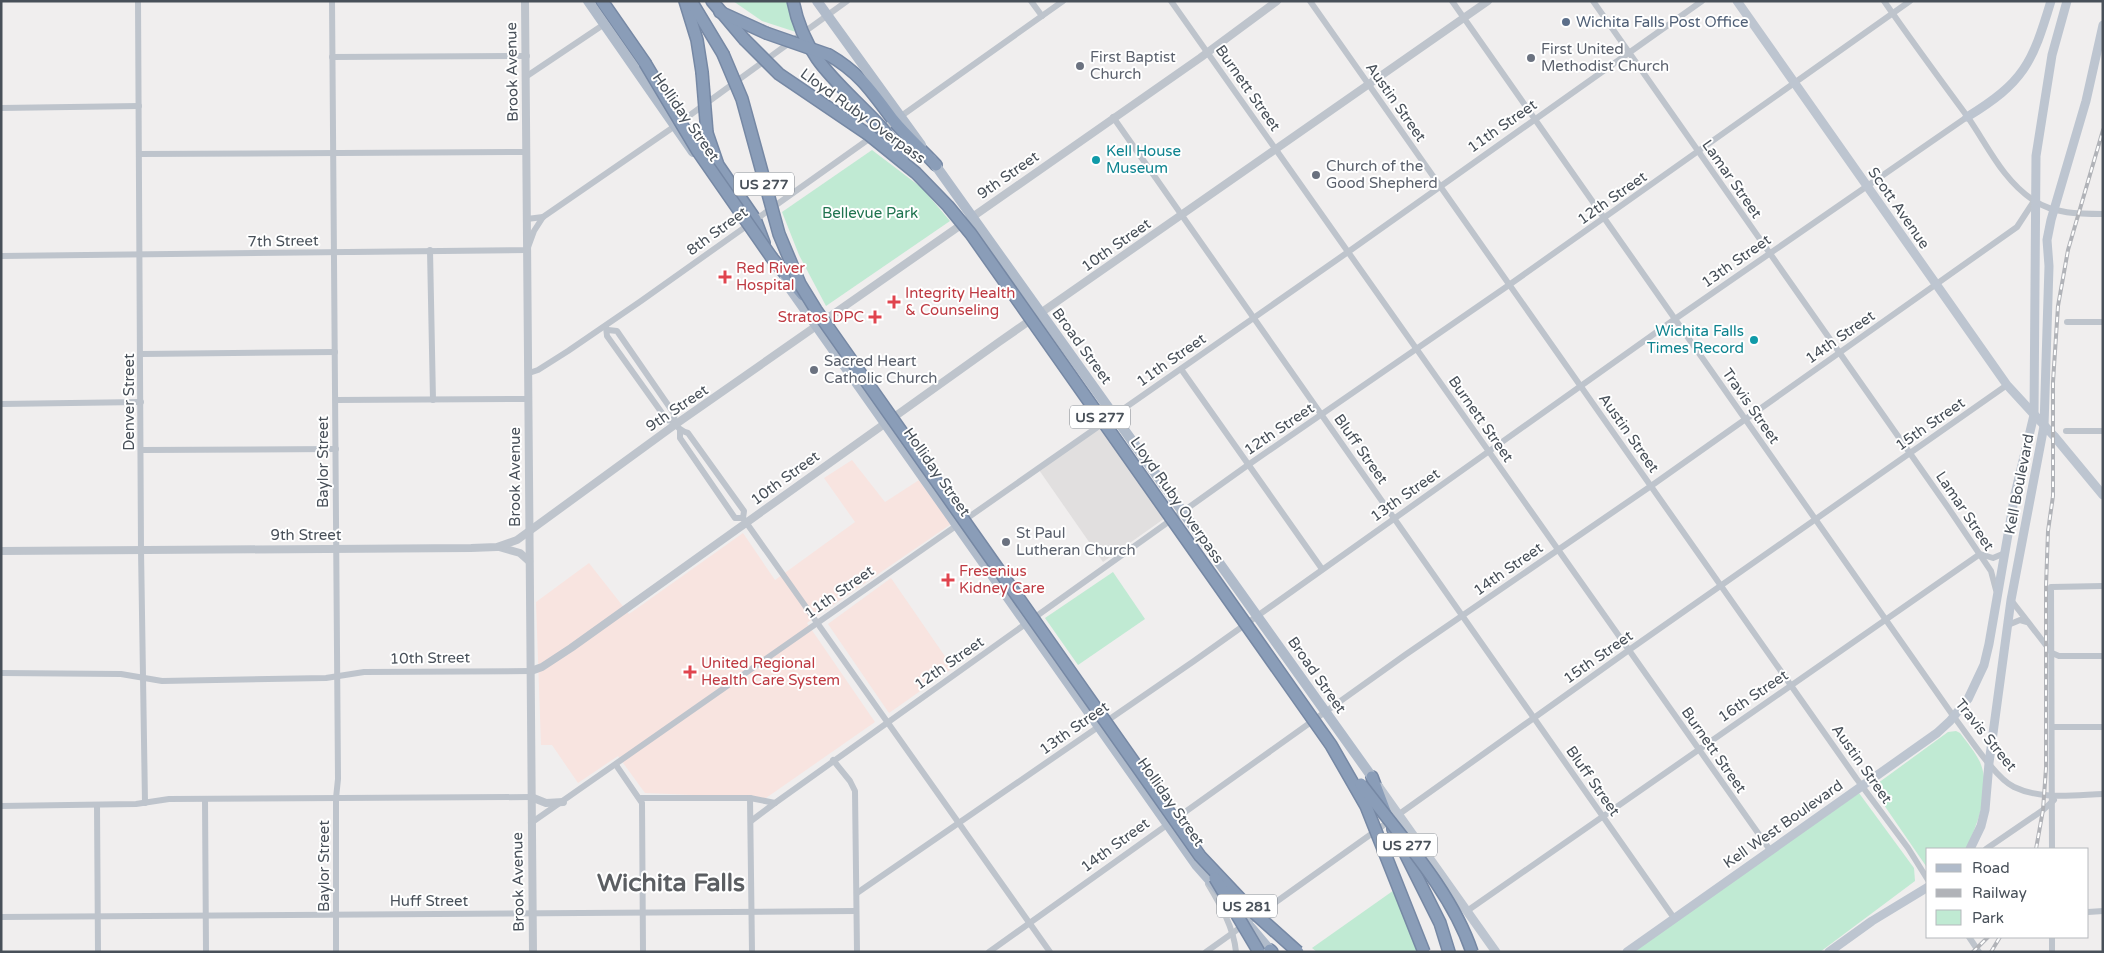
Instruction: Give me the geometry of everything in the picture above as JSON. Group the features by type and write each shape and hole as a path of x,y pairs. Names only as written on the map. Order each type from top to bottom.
{"highway":[{"path":"602,1 645,63 717,180 772,258 816,310"},
{"path":"685,1 697,40 702,72 707,133 718,165 755,219 771,262"},
{"name":"US 277","path":"691,1 723,54 742,99 779,234 800,284 816,310 1199,861 1268,951"},
{"path":"712,1 720,12 766,33 829,55 848,66 863,79 936,165"},
{"path":"793,1 806,39 820,64 832,80 880,126 916,173"},
{"name":"Lloyd Ruby Overpass","path":"720,12 744,40 779,74 869,136 916,173 948,206 970,234 1332,745 1366,806 1424,952"},
{"name":"US 277","path":"1332,745 1451,904 1466,934 1472,952"},
{"path":"1372,777 1394,817 1440,923 1449,952"},
{"name":"US 281","path":"1199,861 1298,952"}],"main road":[{"name":"Holliday Street","path":"588,1 744,226 818,325 956,525 1167,823 1248,923 1268,951"},
{"path":"817,1 897,118"},
{"name":"Scott Avenue","path":"1737,1 2008,385 2103,495"},
{"path":"1967,117 1996,99 2011,86 2026,68 2039,39 2051,1"},
{"name":"Kell Boulevard","path":"1954,717 1968,699 1979,678 1989,644 2015,494 2034,415 2034,201 2036,156 2040,117 2052,55 2067,1"},
{"name":"Kell Boulevard","path":"1970,848 1981,826 1985,810 1989,763 2011,600 2044,426 2049,266 2047,240 2054,209 2086,101 2103,25"},
{"name":"Broad Street","path":"936,165 1040,314 1372,777"},
{"name":"Kell West Boulevard","path":"1627,952 1937,733 1954,717"},
{"path":"1394,817 1468,911 1496,952"},
{"path":"1829,952 1839,949 1872,921 1926,888"}],"street":[{"name":"Denver Street","path":"138,1 144,803"},
{"name":"Baylor Street","path":"332,1 338,676 336,952"},
{"name":"Brook Avenue","path":"525,1 527,56 533,952"},
{"path":"528,250 534,232 543,217 675,126 847,1"},
{"path":"1031,1 1042,16"},
{"name":"8th Street","path":"529,373 538,370 607,328 744,226 1063,1"},
{"name":"Burnett Street","path":"1171,1 1770,850"},
{"name":"9th Street","path":"1,550 497,547 517,540 676,425 1277,1"},
{"name":"Austin Street","path":"1310,1 1862,786 1908,848 1926,877"},
{"name":"Travis Street","path":"1452,1 1954,717 1989,763 2014,787 2052,798"},
{"name":"10th Street","path":"1,673 121,674 162,681 326,678 364,672 531,671 571,648 745,520 1488,1"},
{"name":"Lamar Street","path":"1593,1 1980,554 1991,571 1997,597"},
{"name":"11th Street","path":"532,823 1113,415 1182,369 1702,1"},
{"path":"1884,1 1967,117 1998,165 2013,182 2034,201 2066,214 2103,214"},
{"name":"12th Street","path":"750,821 1248,465 1699,153 1910,1"},
{"path":"526,76 603,25"},
{"path":"332,57 527,56"},
{"path":"1,108 139,106"},
{"name":"Bluff Street","path":"1113,117 1255,317 1674,918"},
{"name":"13th Street","path":"857,893 1256,616 1866,185 1967,117"},
{"path":"139,154 527,152"},
{"name":"14th Street","path":"990,952 1167,823 1651,486 2017,227 2034,201"},
{"path":"527,219 543,217"},
{"path":"430,250 433,400"},
{"name":"7th Street","path":"1,256 528,250"},
{"path":"2067,322 2103,322"},
{"path":"745,520 735,518 680,438 676,425 675,415 617,331 607,328 607,336 667,420 676,425 688,433 744,511 745,520 1050,952"},
{"path":"141,354 335,352"},
{"path":"1182,369 1322,569"},
{"path":"643,387 651,381"},
{"name":"15th Street","path":"1206,952 1629,650 2008,385"},
{"path":"336,400 529,399"},
{"path":"1,404 141,402"},
{"path":"2066,432 2103,431"},
{"path":"142,450 336,448"},
{"path":"497,547 520,552 529,561"},
{"path":"1980,554 1992,558 2005,554"},
{"name":"16th Street","path":"1468,911 1980,554"},
{"path":"2052,848 2051,587 2103,586"},
{"path":"2011,600 2052,653 2059,656 2103,656"},
{"path":"2008,625 2020,620 2027,622"},
{"path":"2052,727 2103,727"},
{"path":"833,760 850,781 855,791 857,952"},
{"path":"616,765 641,798 643,952"},
{"path":"1987,848 2052,798 2066,795 2103,794"},
{"path":"1,806 97,805 144,803 168,799 531,797 546,803 563,802"},
{"path":"641,798 750,798 775,803"},
{"path":"750,798 752,952"},
{"path":"205,799 206,952"},
{"path":"97,805 98,952"},
{"path":"1199,861 1221,905 1232,934 1236,952"},
{"name":"Huff Street","path":"1,917 856,911"},
{"path":"2089,912 2103,911"},
{"path":"1970,938 1979,952"},
{"path":"2052,938 2052,952"}],"shaded area":[{"path":"1101,427 1165,518 1103,562 1039,470"},
{"name":"United Regional Health Care System","path":"852,460 885,502 919,480 951,524 807,623 875,722 766,798 645,793 618,756 578,783 552,745 541,745 536,602 589,563 629,614 743,533 775,580 855,522 824,478"},
{"path":"891,578 953,668 889,713 828,624"}],"green space":[{"path":"733,1 791,1 799,33 762,21"},
{"name":"Bellevue Park","path":"872,150 922,188 950,221 826,306 799,255 782,212"},
{"path":"1113,572 1145,619 1078,665 1045,618"},
{"path":"1956,731 1960,733 1980,762 1983,773 1984,795 1975,829 1966,848 1926,848 1926,866 1873,789 1874,786 1948,732"},
{"path":"1859,793 1914,868 1915,881 1820,952 1631,952"},
{"path":"1397,888 1422,952 1317,952 1312,948"}],"railway":[{"path":"2036,848 2043,810 2046,768 2046,586 2048,531 2053,496 2053,382 2058,306 2068,250 2103,130"},
{"path":"1973,952 1987,938"},
{"path":"1991,952 1999,938"}],"place":[{"name":"Wichita Falls Post Office","path":"1566,22"},
{"name":"First United Methodist Church","path":"1531,58"},
{"name":"First Baptist Church","path":"1080,66"},
{"name":"Kell House Museum","path":"1096,160"},
{"name":"Church of the Good Shepherd","path":"1316,175"},
{"name":"Red River Hospital","path":"725,277"},
{"name":"Integrity Health & Counseling","path":"894,302"},
{"name":"Stratos DPC","path":"875,317"},
{"name":"Wichita Falls Times Record","path":"1754,340"},
{"name":"Sacred Heart Catholic Church","path":"814,370"},
{"name":"St Paul Lutheran Church","path":"1006,542"},
{"name":"Fresenius Kidney Care","path":"948,580"},
{"name":"United Regional Health Care System","path":"690,672"}],"district":[{"name":"Wichita Falls","path":"671,883"}]}
